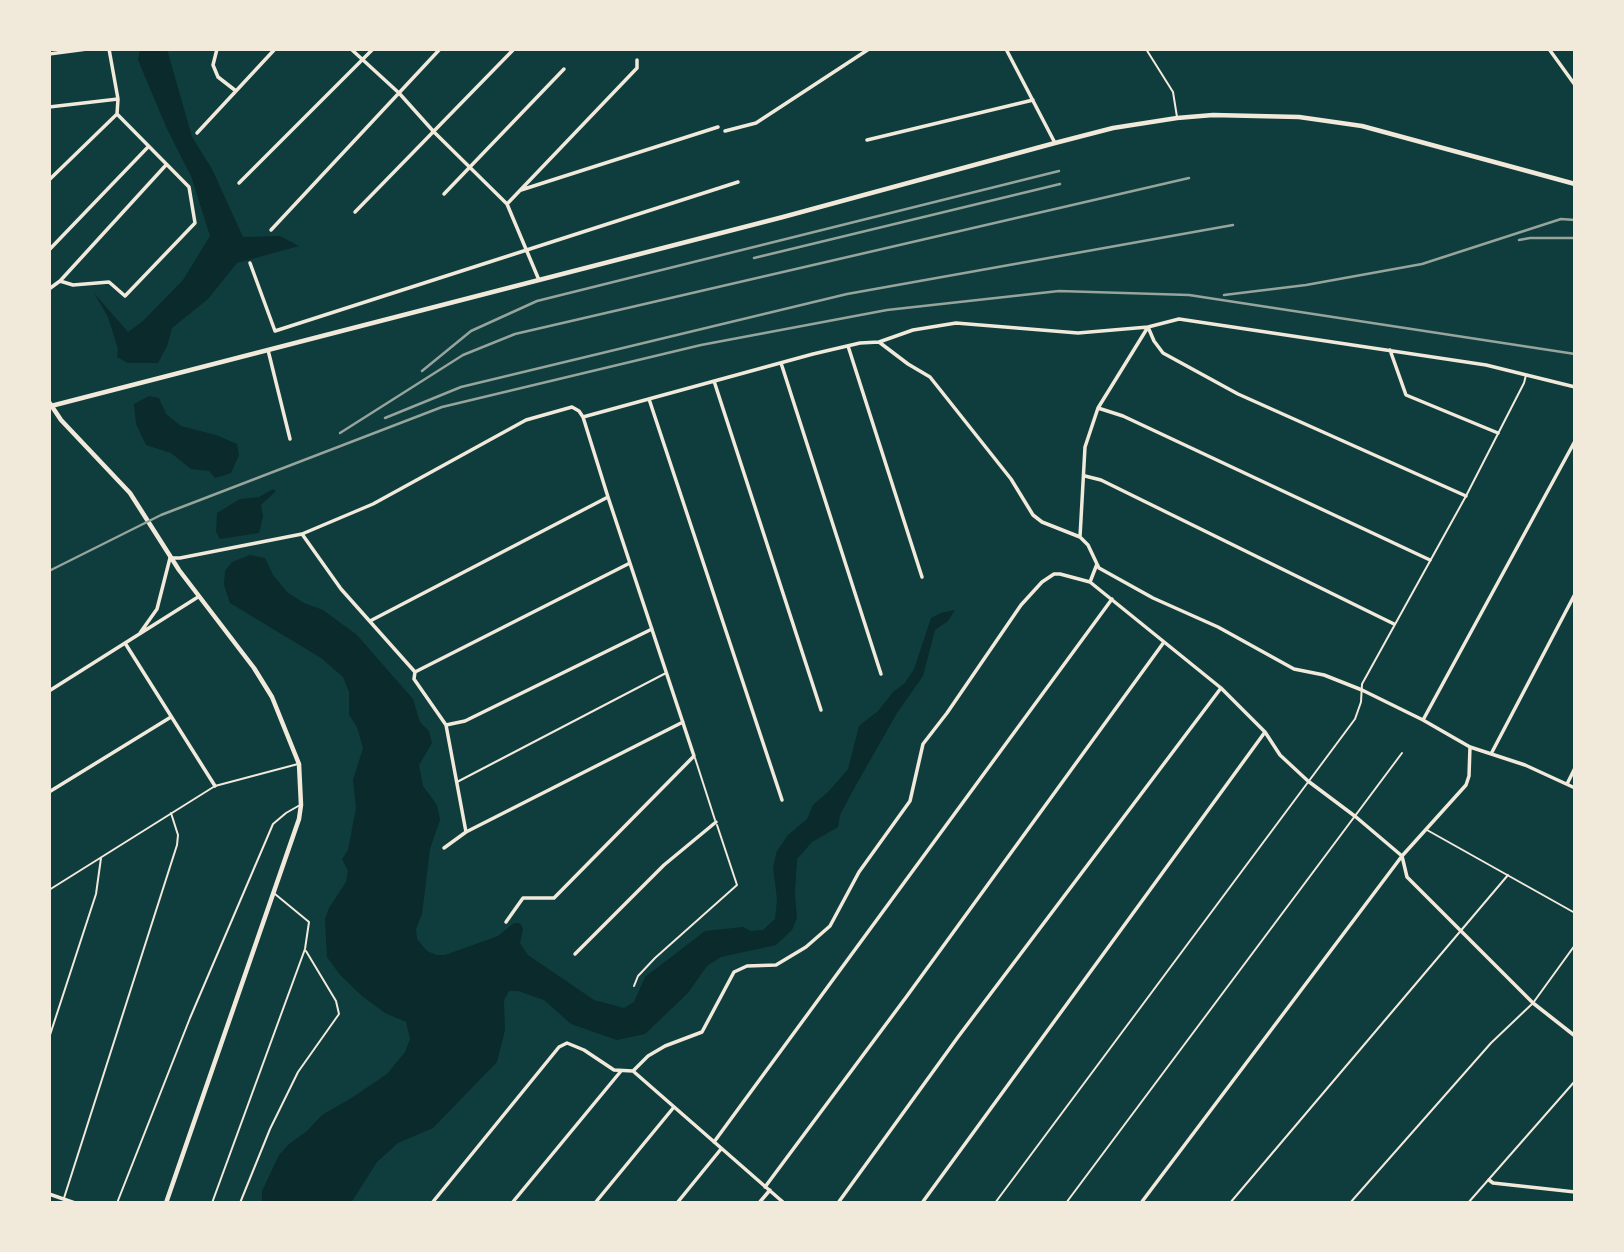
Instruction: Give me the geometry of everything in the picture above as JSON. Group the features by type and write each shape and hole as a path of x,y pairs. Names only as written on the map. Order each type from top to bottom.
{"street":[{"path":"49,54 87,49"},
{"path":"49,180 117,114 118,99 109,49"},
{"path":"217,49 213,65 218,77 236,91"},
{"path":"197,133 275,49"},
{"path":"352,49 399,93 434,132 507,204 539,280"},
{"path":"239,183 373,49"},
{"path":"271,230 440,49"},
{"path":"355,212 514,49"},
{"path":"725,131 756,123 869,49"},
{"path":"1006,49 1055,143"},
{"path":"1549,49 1575,85"},
{"path":"507,204 637,68 637,60"},
{"path":"444,194 565,69"},
{"path":"49,107 118,99"},
{"path":"867,139 1033,100"},
{"path":"60,281 73,285 109,282 125,296 195,223 189,187 117,114"},
{"path":"166,1203 299,819 299,764 272,697 254,668 170,558 130,493 50,405 783,217 1055,143 1114,128 1177,118 1213,115 1299,117 1362,126 1575,184"},
{"path":"521,190 718,127"},
{"path":"49,250 148,147"},
{"path":"49,289 60,281 166,165"},
{"path":"250,263 275,331 738,182"},
{"path":"583,417 848,346 879,342 914,330 956,323 1078,333 1148,327 1179,319 1486,365 1575,387"},
{"path":"1080,537 1085,447 1098,408 1148,327"},
{"path":"1148,327 1163,353 1238,394 1466,496"},
{"path":"879,342 930,377 1011,479 1033,514 1042,522 1080,537 1088,545 1099,568 1153,598 1219,627 1294,669 1324,675 1362,690 1423,720 1469,747 1525,765 1575,788"},
{"path":"848,346 922,577"},
{"path":"268,350 290,439"},
{"path":"1390,350 1406,396 1498,433"},
{"path":"782,363 881,674"},
{"path":"714,381 821,710"},
{"path":"649,399 782,800"},
{"path":"170,558 302,534 373,504 526,419 572,407 579,411 694,756 554,898 523,898 506,922"},
{"path":"1098,408 1123,416 1430,560"},
{"path":"1423,720 1575,441"},
{"path":"1085,476 1101,480 1394,624"},
{"path":"370,621 608,497"},
{"path":"302,534 341,589 415,672 414,679 446,725 466,832"},
{"path":"140,633 157,609 170,558"},
{"path":"415,672 630,563"},
{"path":"1090,582 1097,564"},
{"path":"633,1071 648,1056 665,1046 702,1032 734,972 747,966 776,965 806,947 830,926 859,872 910,801 923,744 1021,604 1042,582 1060,574 1090,582 1221,688 1265,732 1280,755 1308,781 1402,856 1408,877 1533,1003 1575,1036"},
{"path":"1491,754 1575,594"},
{"path":"49,691 198,597"},
{"path":"714,1142 1112,599"},
{"path":"446,725 465,721 652,629"},
{"path":"765,1186 907,996 1164,642"},
{"path":"125,643 215,786"},
{"path":"838,1203 958,1037 1221,688"},
{"path":"49,792 172,716"},
{"path":"444,848 466,832 683,722"},
{"path":"922,1203 1265,732"},
{"path":"1141,1203 1402,856 1466,785 1469,776 1469,747"},
{"path":"1567,784 1575,768"},
{"path":"575,954 664,865 716,822"},
{"path":"432,1203 559,1047 567,1043 584,1050 614,1070 633,1071 784,1203"},
{"path":"512,1203 621,1071"},
{"path":"595,1203 674,1107"},
{"path":"677,1203 721,1149"},
{"path":"1489,1180 1493,1183 1575,1192"},
{"path":"760,1203 770,1191"},
{"path":"49,1194 75,1203"}],"lane":[{"path":"1146,49 1172,92 1177,118"},
{"path":"995,1203 1355,719 1361,702 1362,684 1466,496 1524,383 1526,374"},
{"path":"457,782 667,673"},
{"path":"1066,1203 1402,752"},
{"path":"634,986 638,976 655,958 737,885 694,756"},
{"path":"49,890 215,786 299,764"},
{"path":"117,1203 190,1018 273,824 301,805"},
{"path":"63,1199 177,845 178,835 172,813"},
{"path":"1427,830 1575,913"},
{"path":"49,1038 96,894 101,857"},
{"path":"1230,1203 1508,875"},
{"path":"212,1203 305,949 309,922 274,892"},
{"path":"1350,1203 1491,1043 1533,1003 1575,945"},
{"path":"240,1203 270,1129 298,1072 339,1014 336,1001 305,949"},
{"path":"1468,1203 1575,1081"}],"water":[{"path":"140,49 167,49 192,137 212,169 243,237 280,236 299,246 237,263 208,299 172,328 158,363 128,363 117,357 118,349 108,317 94,293 128,332 143,321 183,280 210,236 191,176 167,129 138,60"},
{"path":"149,396 159,398 166,414 181,426 216,435 237,444 239,455 231,473 215,478 209,471 191,469 171,453 146,445 136,424 134,404"},
{"path":"273,489 276,491 261,505 263,516 259,533 220,539 216,532 217,513 240,499 259,497"},
{"path":"250,555 265,558 273,575 287,592 304,603 323,610 357,635 413,699 420,722 429,731 432,743 419,765 423,786 437,805 440,820 430,849 422,914 416,929 417,939 427,951 445,955 498,936 514,923 520,923 523,929 520,943 528,955 594,1000 624,1008 634,1002 645,977 705,931 743,927 751,931 763,930 775,919 777,899 773,867 777,851 788,835 807,819 813,805 848,769 859,726 905,683 914,669 931,618 955,610 948,621 935,630 923,676 897,713 851,794 840,815 838,827 812,842 797,859 797,918 792,930 776,945 721,957 707,966 688,993 645,1034 617,1040 571,1024 544,1000 518,991 509,991 504,1000 505,1030 497,1062 433,1128 398,1143 377,1162 351,1203 262,1203 262,1191 279,1155 322,1115 387,1074 405,1052 410,1039 406,1022 385,1013 362,996 340,975 327,957 325,919 346,882 348,871 342,859 348,850 356,808 353,780 363,748 357,727 349,715 349,692 343,677 321,658 230,603 224,585 225,571 232,562"}],"railway":[{"path":"422,371 471,331 537,301 1059,171"},
{"path":"340,433 463,355 515,334 1189,178"},
{"path":"754,258 1060,184"},
{"path":"1224,295 1306,285 1422,264 1561,219 1575,220"},
{"path":"385,418 461,387 847,294 1233,225"},
{"path":"1519,240 1575,238"},
{"path":"49,571 161,515 442,407 701,345 887,310 1059,291 1189,295 1575,354"}]}
